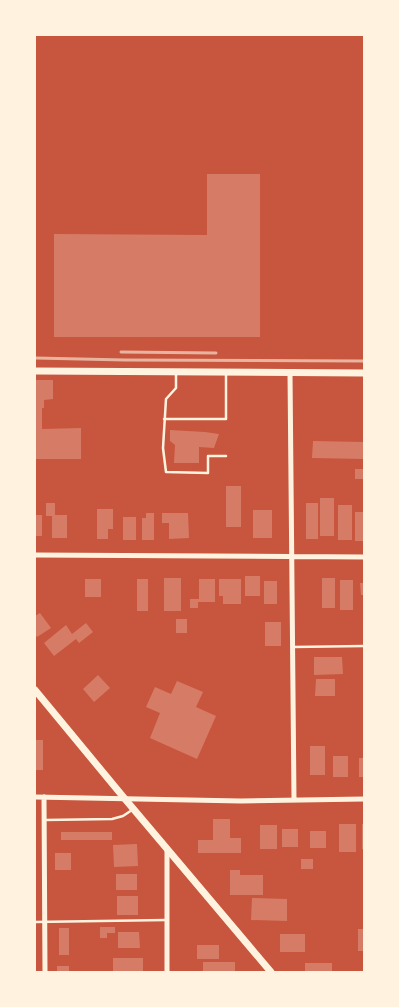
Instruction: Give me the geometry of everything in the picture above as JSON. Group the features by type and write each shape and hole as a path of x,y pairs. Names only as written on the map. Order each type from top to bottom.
{"main road":[{"path":"35,371 364,373"},
{"path":"35,690 271,972"}],"street":[{"path":"290,373 294,800"},
{"path":"35,555 364,557"},
{"path":"44,797 45,972"},
{"path":"35,798 364,799"},
{"path":"167,849 167,972"}],"lane":[{"path":"176,372 176,388 166,399 163,448 166,472 208,473 208,456 226,456"},
{"path":"164,419 226,419 226,372"},
{"path":"293,647 364,646"},
{"path":"44,820 112,819 123,816 133,809"},
{"path":"35,922 167,920"}],"building":[{"path":"207,174 260,174 260,337 54,337 54,234 207,235"},
{"path":"35,380 53,380 53,399 44,400 44,408 42,408 42,429 81,428 81,459 35,459"},
{"path":"170,430 219,434 214,448 199,447 199,463 174,463 175,445 170,441"},
{"path":"313,441 364,442 364,459 312,458"},
{"path":"355,469 364,469 364,479 355,479"},
{"path":"226,486 241,486 241,527 226,527"},
{"path":"320,498 334,498 334,536 320,536"},
{"path":"46,503 55,503 55,515 67,515 67,538 52,538 52,516 46,516"},
{"path":"306,503 318,503 318,539 306,539"},
{"path":"338,505 352,505 352,540 338,540"},
{"path":"97,509 113,509 113,529 108,529 108,539 97,539"},
{"path":"253,510 272,510 272,538 253,538"},
{"path":"355,512 364,512 364,541 355,541"},
{"path":"146,513 154,513 154,540 142,540 142,518 146,518"},
{"path":"162,513 188,513 189,538 169,539 169,523 162,523"},
{"path":"35,515 42,515 42,536 35,536"},
{"path":"123,517 136,517 136,540 123,540"},
{"path":"245,576 260,576 260,596 245,596"},
{"path":"164,578 181,578 181,611 164,611"},
{"path":"322,578 335,578 335,608 322,608"},
{"path":"85,579 101,579 101,597 85,597"},
{"path":"137,579 148,579 148,611 137,611"},
{"path":"199,579 215,579 215,602 198,602 198,608 190,608 190,599 199,599"},
{"path":"219,579 241,579 241,604 223,604 223,596 219,596"},
{"path":"340,580 353,580 353,610 340,610"},
{"path":"264,581 277,581 277,604 264,604"},
{"path":"360,583 364,583 364,595 361,595"},
{"path":"40,613 51,628 37,637 35,634 35,616"},
{"path":"176,619 187,619 187,633 176,633"},
{"path":"265,622 281,622 281,646 265,646"},
{"path":"86,623 93,632 79,643 76,639 54,656 44,643 66,625 72,634"},
{"path":"314,657 342,657 343,674 314,675"},
{"path":"98,675 110,688 94,702 83,689"},
{"path":"316,679 335,679 335,696 315,696"},
{"path":"177,681 203,692 196,707 216,716 197,759 150,738 160,713 146,707 155,687 171,694"},
{"path":"35,740 43,740 43,770 35,770"},
{"path":"310,746 325,746 325,775 310,775"},
{"path":"333,756 348,756 348,777 333,777"},
{"path":"359,758 364,758 364,777 359,777"},
{"path":"213,819 230,819 230,838 241,838 241,853 198,853 198,840 213,840"},
{"path":"339,824 356,824 356,852 339,852"},
{"path":"362,824 364,824 364,849 362,849"},
{"path":"260,825 277,825 277,849 260,849"},
{"path":"282,829 298,829 298,847 282,847"},
{"path":"310,831 326,831 326,848 310,848"},
{"path":"61,832 112,832 112,840 61,840"},
{"path":"137,844 138,866 114,867 113,845"},
{"path":"55,853 71,853 71,870 55,870"},
{"path":"301,859 313,859 313,869 301,869"},
{"path":"230,870 240,870 240,875 263,875 263,895 230,895"},
{"path":"116,874 137,874 137,890 116,890"},
{"path":"117,896 138,896 138,915 117,915"},
{"path":"252,898 287,899 287,921 251,920"},
{"path":"100,927 115,927 115,933 107,933 107,938 100,938"},
{"path":"59,928 69,928 69,955 59,955"},
{"path":"358,929 364,929 364,951 358,951"},
{"path":"118,932 139,932 140,948 118,948"},
{"path":"280,934 305,934 305,952 280,952"},
{"path":"197,945 219,945 219,959 197,959"},
{"path":"113,958 143,958 143,972 113,972"},
{"path":"203,962 235,962 235,972 203,972"},
{"path":"305,963 332,963 332,972 305,972"},
{"path":"57,966 69,966 69,972 57,972"}],"railway":[{"path":"121,352 216,353"},
{"path":"35,358 364,361"}]}
